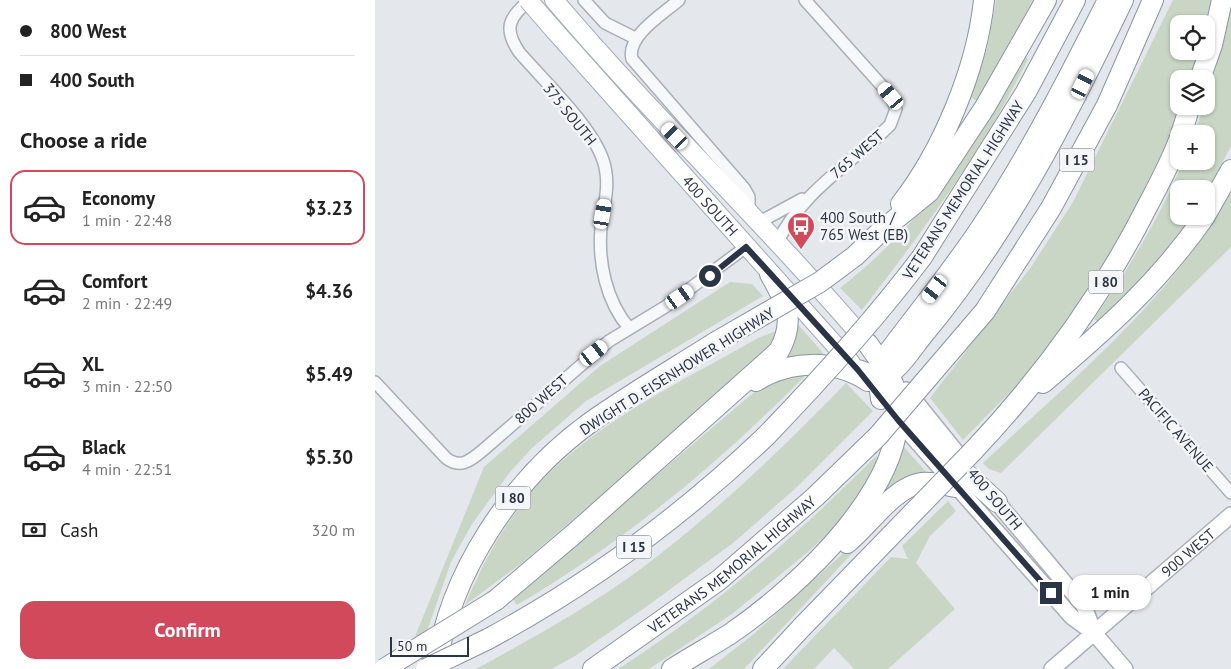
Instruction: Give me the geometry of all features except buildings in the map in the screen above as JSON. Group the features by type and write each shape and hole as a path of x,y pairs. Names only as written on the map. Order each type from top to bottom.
{"highway":[{"path":"881,231 919,182 962,94 981,32 984,0"},
{"name":"I 80","path":"881,231 929,192 985,107 1047,0"},
{"name":"VETERANS MEMORIAL HIGHWAY","path":"426,669 488,639 563,596 663,526 716,483 765,437 830,370 883,309 922,258 1026,92 1075,0"},
{"path":"882,382 1012,180 1050,114 1107,0"},
{"path":"882,382 937,318 999,232 1066,118 1123,0"},
{"name":"VETERANS MEMORIAL HIGHWAY","path":"593,669 719,580 815,497 879,436 985,311 1051,208 1107,105 1153,0"},
{"path":"1203,70 1222,0"},
{"name":"I 80","path":"763,669 1011,410 1086,314 1106,283 1130,241 1170,159"},
{"path":"1215,198 1231,170"},
{"path":"1011,410 1131,306 1179,252 1198,225"},
{"name":"DWIGHT D. EISENHOWER HIGHWAY","path":"436,669 440,639 459,589 484,540 517,492 550,456 591,422 716,342 820,282 855,256 881,231"},
{"path":"384,669 496,600 771,359 784,341 789,324 787,308 770,274"},
{"path":"671,669 730,634 766,606 821,557 851,522 877,483 894,442 882,382 868,344"},
{"path":"695,427 750,386 778,370 801,365 844,370 882,382 928,439 997,502"},
{"path":"821,557 849,542 886,505 909,487 923,483 956,487"}],"main road":[{"name":"400 SOUTH","path":"529,0 770,274 882,382 997,502 1085,606 1094,633"},
{"name":"400 SOUTH","path":"554,0 663,124 754,218 868,344"},
{"name":"400 SOUTH","path":"882,382 956,487 1071,617 1094,633 1125,669"},
{"name":"900 WEST","path":"1052,669 1231,515"}],"street":[{"name":"375 SOUTH","path":"529,0 513,14 510,30 512,40 519,52 586,129 600,152 606,170 607,187 601,229 602,262 605,280 619,316 629,328"},
{"path":"584,0 605,24 635,38 679,0"},
{"name":"765 WEST","path":"777,243 790,219 811,194 890,125 896,109 895,102 883,86 858,62 805,0"},
{"name":"400 SOUTH","path":"635,38 631,50 633,62 744,188 749,197 754,218"},
{"name":"765 WEST","path":"754,218 811,194"},
{"name":"800 WEST","path":"375,382 446,458 458,464 471,460 580,364 629,328 665,307 746,247"},
{"name":"PACIFIC AVENUE","path":"1121,368 1231,493"}],"green space":[{"path":"996,0 1033,0 977,101 971,97 988,45"},
{"path":"1173,0 1214,0 1210,15 1170,15 1170,60 1197,60 1195,70 1170,70 1170,115 1180,115 1177,125 1170,125 1170,139 1122,244 1049,348 1020,382 963,440 930,398 1031,267 1073,202"},
{"path":"1231,8 1231,146 1213,180 1175,180 1179,170 1215,170 1215,125 1197,125 1201,115 1215,115 1215,71"},
{"path":"1025,57 1028,59 1011,92 972,157 908,250 862,310 840,288 896,237 944,182 986,122"},
{"path":"1170,190 1170,225 1186,225 1163,257 1101,324 1094,319 1143,243"},
{"path":"1231,192 1231,247 1001,473 989,469 983,463 1085,369 1150,303 1180,268 1211,225 1215,225 1215,218"},
{"path":"730,282 752,284 763,296 586,401 532,448 510,472 472,524 451,562 427,631 414,639 484,467 600,366"},
{"path":"796,322 823,353 816,361 774,368"},
{"path":"779,330 778,336 763,357 522,563 465,605 488,557 508,523 540,483 567,457 596,434 660,393 758,338"},
{"path":"806,375 705,470 633,528 557,581 517,605 512,598 753,393 783,378"},
{"path":"846,383 873,411 797,487 733,543 646,607 575,656 552,669 476,669 538,635 619,585 666,550 746,481"},
{"path":"902,445 929,475 872,512"},
{"path":"877,455 876,464 851,512 808,552 732,614 649,669 618,669 721,596 817,514"},
{"path":"902,500 744,669 709,669 755,633"},
{"path":"948,501 956,511 930,536 916,563 955,609 888,669 854,669 834,648 814,669 783,669 891,557 908,559 902,546"}],"place":[{"name":"400 South / 765 West (EB)","path":"801,250"}],"route":[{"path":"710,276 746,247 858,370 898,420 1051,593"}]}
